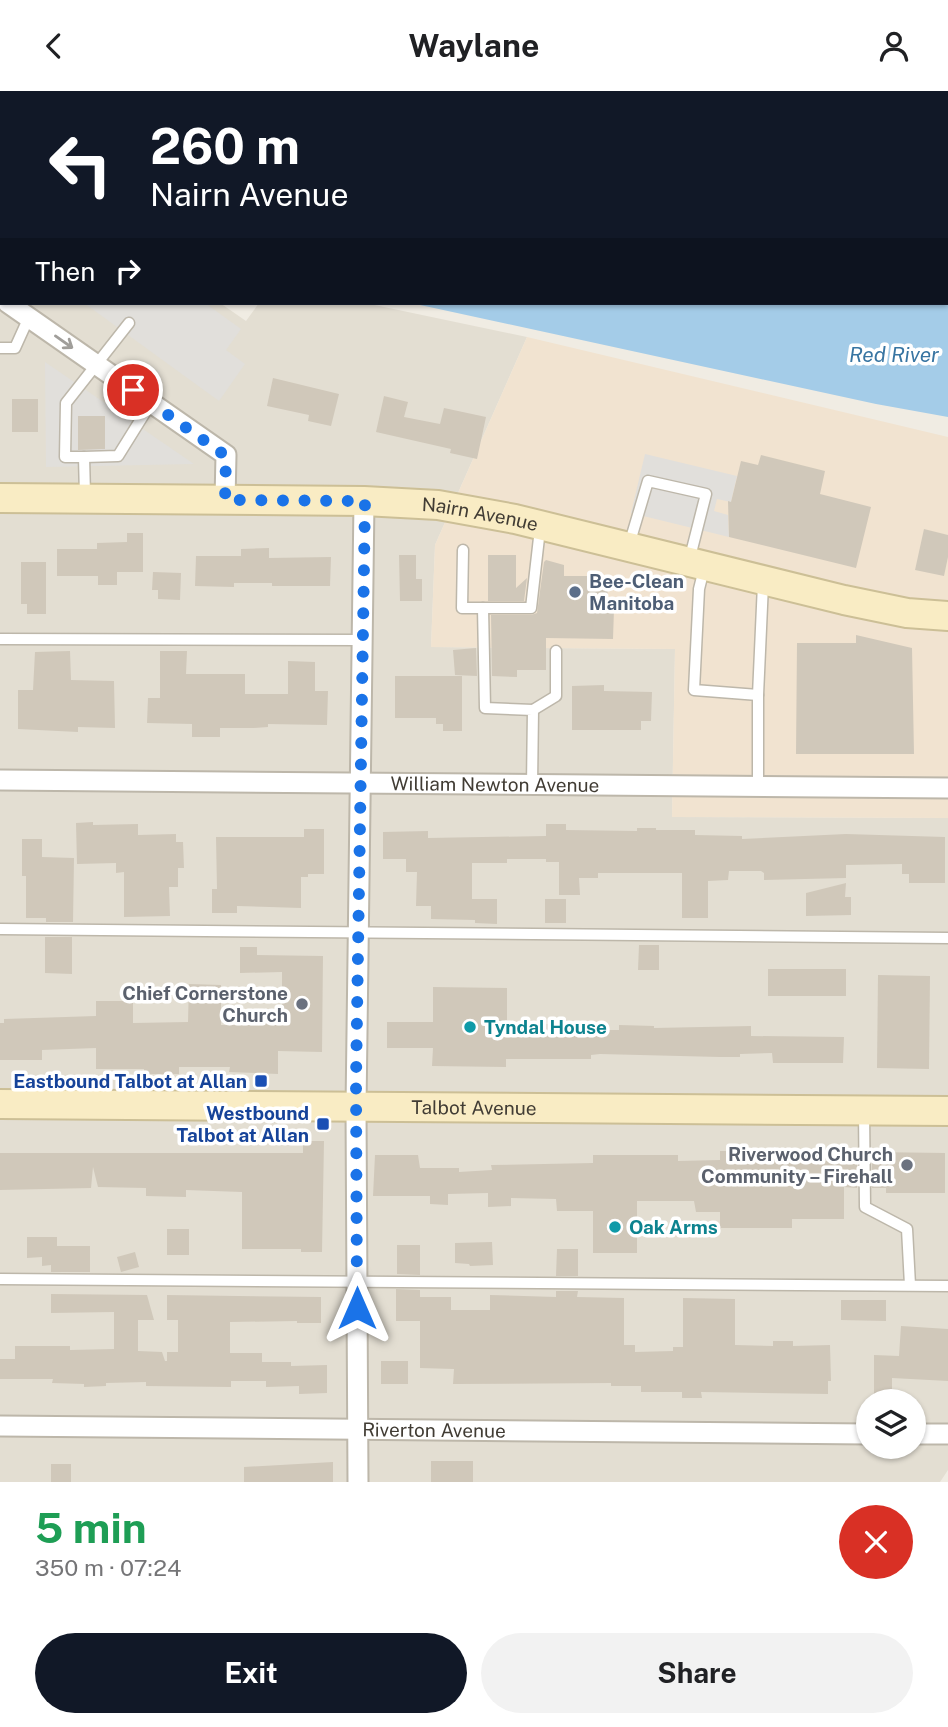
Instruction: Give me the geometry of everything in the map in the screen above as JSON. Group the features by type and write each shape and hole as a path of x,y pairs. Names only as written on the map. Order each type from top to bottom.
{"main road":[{"name":"Nairn Avenue","path":"0,498 365,501 438,506 540,525 907,613 948,616"},
{"name":"Talbot Avenue","path":"0,1104 948,1111"}],"street":[{"path":"11,305 226,456 225,500"},
{"path":"358,1482 356,1108 365,501"},
{"name":"William Newton Avenue","path":"0,780 948,788"},
{"name":"Riverton Avenue","path":"0,1426 856,1434"},
{"path":"926,1434 948,1434"}],"lane":[{"path":"0,348 15,348 29,317"},
{"path":"129,323 66,403 65,457 118,456 151,403"},
{"path":"84,457 85,499"},
{"path":"628,547 648,481 706,494 697,564 699,589 694,690 758,695"},
{"path":"463,550 462,607 531,608 540,525"},
{"path":"758,786 758,695 764,580"},
{"path":"483,608 485,708 533,710 556,696 556,652"},
{"path":"0,639 363,640"},
{"path":"532,785 533,710"},
{"path":"0,929 948,938"},
{"path":"864,1110 865,1207 907,1229 910,1285"},
{"path":"0,1279 948,1286"}],"shaded area":[{"path":"0,305 223,305 246,321 258,305 375,305 527,337 435,545 431,647 675,649 672,817 948,818 948,1470 940,1482 0,1482"},
{"path":"87,305 208,305 241,329 226,350 245,364 219,401"},
{"path":"527,337 948,437 948,818 672,817 675,649 431,647 435,545"},
{"path":"45,362 194,464 46,467"},
{"path":"645,454 737,476 731,502 717,499 714,511 728,515 729,537 631,513"}],"water":[{"name":"Red River","path":"420,305 948,305 948,417 876,404"}],"building":[{"path":"273,378 339,394 331,426 308,421 309,415 267,406"},
{"path":"384,396 408,402 404,417 440,424 444,408 486,417 477,459 450,453 451,449 376,432"},
{"path":"12,399 38,399 38,432 12,432"},
{"path":"78,416 105,416 105,449 78,450"},
{"path":"761,455 825,471 820,494 871,507 856,568 729,537 728,501 731,502 741,461 758,465"},
{"path":"924,529 948,535 948,557 944,576 915,570"},
{"path":"127,533 143,533 143,572 117,572 117,585 98,585 98,576 57,576 57,549 97,549 97,543 127,542"},
{"path":"269,548 269,558 331,557 330,586 234,583 234,587 195,586 196,556 241,556 241,549"},
{"path":"399,555 416,555 416,579 422,579 422,601 400,601"},
{"path":"488,555 516,555 516,588 527,578 524,601 488,601"},
{"name":"Bee-Clean Manitoba","path":"546,560 564,565 564,576 608,576 607,609 614,609 613,639 546,638 546,670 517,670 517,677 492,676 491,615 537,613"},
{"path":"21,562 46,562 46,614 27,614 27,604 21,604"},
{"path":"153,572 181,573 180,600 158,599 158,590 152,590"},
{"path":"856,635 912,648 914,754 796,754 797,643 856,643"},
{"path":"476,648 477,676 455,675 453,650"},
{"path":"70,651 71,680 114,681 115,728 78,727 78,732 18,729 18,690 33,690 35,652"},
{"path":"160,651 187,651 186,674 245,674 245,694 288,694 288,661 315,662 315,691 328,691 327,725 268,724 268,727 220,728 220,737 192,737 192,724 147,723 148,698 160,698"},
{"path":"395,676 462,676 462,731 443,731 443,724 436,724 436,718 395,718"},
{"path":"604,685 604,691 652,692 651,721 641,721 641,730 572,730 572,686"},
{"path":"93,822 93,825 138,824 138,835 176,834 176,842 183,842 184,868 178,868 178,887 169,887 170,916 124,917 124,872 116,873 116,863 77,864 76,823"},
{"path":"546,824 566,824 566,830 695,830 695,835 742,836 742,839 846,834 945,837 945,883 909,883 909,874 902,874 902,864 846,865 846,878 764,880 764,873 761,871 729,871 728,880 708,881 708,918 682,918 682,873 598,873 598,878 579,878 580,895 559,895 559,862 546,862 546,859 507,859 507,863 472,863 472,899 497,899 497,924 475,923 475,920 431,919 431,906 416,906 417,872 406,872 406,859 383,859 383,832 428,831 428,838 546,836"},
{"path":"304,829 324,829 324,874 301,877 301,908 237,906 237,913 212,913 212,889 217,889 216,837 304,837"},
{"path":"22,839 42,839 42,857 74,858 73,922 46,922 46,918 26,918 26,876 22,876"},
{"path":"846,883 845,897 851,897 851,915 806,916 806,893"},
{"path":"545,899 566,899 566,923 545,923"},
{"path":"45,937 72,937 72,974 45,973"},
{"path":"639,945 659,945 659,970 638,970"},
{"path":"240,947 257,947 257,955 323,956 322,1052 278,1051 278,1074 229,1072 230,1067 179,1067 179,1074 144,1074 144,1069 96,1069 96,1048 42,1050 42,1060 0,1060 0,1023 4,1023 4,1019 96,1016 96,1001 133,1001 133,1023 188,1022 189,984 221,985 221,1025 259,1025 259,1014 282,1015 282,972 240,973"},
{"path":"768,969 846,969 846,996 768,996"},
{"path":"878,975 930,976 929,1069 877,1068"},
{"path":"433,987 507,988 507,1024 565,1024 565,1030 619,1030 619,1025 654,1028 751,1026 751,1036 844,1037 843,1063 773,1063 772,1053 740,1054 740,1057 600,1054 591,1055 591,1059 506,1059 506,1067 432,1066 433,1048 387,1048 387,1022 433,1022"},
{"path":"303,1141 324,1141 322,1252 301,1252 301,1249 242,1249 242,1192 186,1190 186,1197 146,1196 146,1188 98,1187 93,1167 91,1188 0,1190 0,1153 303,1153"},
{"path":"720,1151 792,1151 792,1161 857,1161 857,1188 844,1187 844,1219 792,1219 792,1228 720,1228 720,1212 696,1212 694,1201 637,1201 637,1253 593,1253 593,1211 557,1211 556,1199 511,1198 511,1206 488,1207 488,1193 448,1194 448,1205 430,1204 430,1196 373,1196 375,1155 418,1155 420,1168 459,1168 459,1172 492,1170 491,1165 593,1163 593,1155 678,1155 678,1161 720,1160"},
{"name":"Riverwood Church Community – Firehall","path":"872,1152 945,1153 945,1193 886,1193 886,1188 872,1188"},
{"path":"167,1229 189,1229 189,1255 167,1255"},
{"path":"27,1237 57,1237 57,1246 90,1246 90,1272 51,1272 51,1265 42,1266 42,1257 27,1258"},
{"path":"492,1242 493,1265 470,1266 455,1263 455,1243"},
{"path":"397,1245 420,1245 420,1275 397,1274"},
{"path":"557,1249 578,1249 578,1276 556,1276"},
{"path":"135,1252 139,1267 121,1272 117,1257"},
{"path":"396,1289 420,1290 420,1297 451,1297 451,1310 490,1310 490,1295 556,1297 556,1291 578,1291 577,1297 624,1298 624,1345 635,1345 635,1352 673,1351 673,1347 683,1347 683,1298 735,1299 735,1345 773,1346 773,1341 793,1341 793,1346 830,1345 831,1381 828,1381 828,1394 701,1392 702,1398 682,1398 682,1392 641,1392 641,1386 611,1386 611,1383 453,1384 454,1369 420,1368 420,1321 396,1321"},
{"path":"51,1294 147,1295 154,1320 138,1320 138,1351 162,1352 165,1361 167,1352 178,1352 178,1320 167,1320 167,1295 321,1297 321,1323 230,1322 230,1353 262,1353 262,1362 291,1362 291,1366 327,1365 327,1393 299,1394 299,1386 266,1387 266,1381 231,1381 231,1387 146,1386 146,1382 106,1383 106,1386 84,1387 84,1384 52,1383 53,1379 0,1379 0,1359 15,1359 15,1346 70,1346 70,1350 114,1349 114,1312 51,1313"},
{"path":"841,1300 886,1300 886,1321 841,1320"},
{"path":"901,1326 948,1329 948,1381 892,1378 892,1389 874,1389 874,1355 899,1356"},
{"path":"381,1361 408,1361 408,1384 381,1384"},
{"path":"431,1461 473,1461 473,1482 431,1482"},
{"path":"333,1462 333,1482 244,1482 244,1467"},
{"path":"51,1464 71,1464 71,1482 51,1482"}],"place":[{"name":"Bee-Clean Manitoba","path":"575,592"},
{"name":"Chief Cornerstone Church","path":"302,1004"},
{"name":"Tyndal House","path":"470,1027"},
{"name":"Eastbound Talbot at Allan","path":"261,1081"},
{"name":"Westbound Talbot at Allan","path":"323,1124"},
{"name":"Riverwood Church Community – Firehall","path":"907,1165"},
{"name":"Oak Arms","path":"615,1227"}],"route":[{"path":"133,390 226,456 225,500 365,501 356,1081 357,1308"}]}
